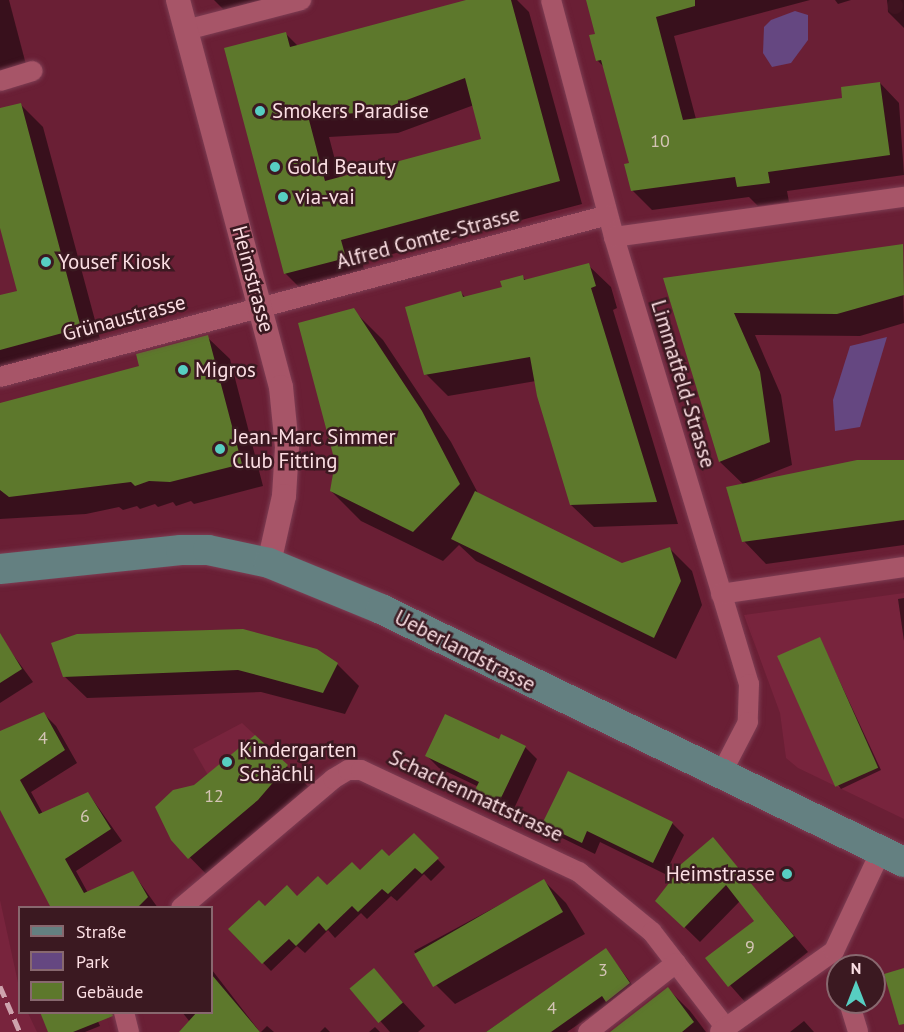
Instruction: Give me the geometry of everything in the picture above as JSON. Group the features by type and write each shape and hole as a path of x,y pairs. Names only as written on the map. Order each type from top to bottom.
{"main road":[{"name":"Ueberlandstrasse","path":"0,569 181,550 208,550 269,563 381,609 720,776 892,857"}],"street":[{"name":"Heimstrasse","path":"178,0 281,387 287,447 284,496 269,563"},
{"path":"186,30 301,0"},
{"name":"Limmatfeld-Strasse","path":"551,0 614,237 745,670 750,708 744,734 720,776"},
{"path":"0,81 33,71"},
{"path":"614,237 904,197"},
{"name":"Alfred Comte-Strasse","path":"261,307 608,215"},
{"name":"Grünaustrasse","path":"0,377 261,307"},
{"path":"721,594 904,567"},
{"name":"Schachenmattstrasse","path":"183,906 333,779 356,770 579,872 652,932 723,1030"},
{"path":"838,954 892,857"},
{"path":"588,1032 676,963"},
{"path":"723,1030 826,964"},
{"path":"124,1014 129,1032"},
{"path":"853,1014 858,1032"}],"shaded area":[{"path":"890,-1 900,-1 903,3 903,9 898,14 892,14 887,9 887,3"},
{"path":"904,593 904,819 798,768 786,758 780,713 744,615"},
{"name":"Kindergarten Schächli","path":"242,723 255,735 275,780 234,821 193,749"},
{"path":"0,900 18,982 18,1014 28,1014 37,1032 0,1032"}],"green space":[{"path":"795,11 808,15 808,40 791,63 772,67 763,53 764,27 771,20"},
{"path":"887,337 860,427 835,431 833,400 850,346"}],"building":[{"path":"466,0 511,0 560,181 341,240 346,258 284,274 224,48 286,32 290,47","holes":["465,78 481,139 325,181 308,116 375,112"]},
{"path":"586,0 695,0 695,6 656,17 683,120 842,98 841,87 880,82 890,155 768,172 770,183 737,187 735,177 631,191 624,164 629,163 601,60 596,61 589,35 595,34"},
{"path":"21,103 81,328 0,350 0,295 17,291 0,228 0,108"},
{"path":"903,244 904,295 837,314 734,313 760,372 770,442 719,462 663,278"},
{"path":"589,263 596,286 591,288 657,502 570,505 537,396 530,357 424,375 405,307 461,291 463,297 502,287 500,281 523,275 524,280"},
{"path":"354,308 422,411 460,484 413,532 330,491 335,462 298,323"},
{"path":"208,335 242,464 170,482 149,481 135,486 131,482 9,497 0,490 0,403 139,366 136,354"},
{"path":"857,460 904,460 904,520 742,542 726,487"},
{"path":"475,491 622,563 670,547 681,581 654,638 451,539"},
{"path":"243,629 317,649 338,663 323,693 238,670 63,677 51,643 77,634"},
{"path":"0,633 22,669 0,683"},
{"path":"820,637 878,768 835,787 777,656"},
{"path":"44,712 65,750 20,780 39,814 88,792 111,829 65,859 84,893 133,871 148,897 139,906 50,906 0,810 0,731"},
{"path":"445,714 499,739 501,734 526,746 499,802 475,790 479,782 425,756"},
{"path":"255,735 288,765 258,800 188,859 171,840 155,807 173,790 194,785"},
{"path":"568,771 673,822 653,863 587,831 582,843 542,824"},
{"path":"414,833 439,858 422,874 415,868 388,894 382,889 358,912 352,906 326,931 319,923 296,946 289,939 262,964 228,929 259,900 265,906 287,885 297,896 318,876 327,885 352,862 360,870 382,849 389,856"},
{"path":"713,837 794,936 728,987 705,958 754,921 726,885 684,928 655,901 676,874 672,872"},
{"path":"544,879 563,912 433,987 414,954"},
{"path":"606,948 630,983 606,1002 602,996 551,1032 486,1032"},
{"path":"374,968 403,1002 378,1023 349,989"},
{"path":"904,968 904,1024 899,1025 886,981 886,973"},
{"path":"213,976 260,1032 179,1032 195,1014 213,1014"},
{"path":"668,987 694,1022 682,1032 610,1032"},
{"path":"41,1014 112,1014 113,1016 73,1032 48,1032"}],"railway":[{"path":"0,986 20,1032"}],"place":[{"name":"Smokers Paradise","path":"260,111"},
{"name":"Gold Beauty","path":"275,167"},
{"name":"via-vai","path":"283,197"},
{"name":"Yousef Kiosk","path":"46,262"},
{"name":"Migros","path":"183,370"},
{"name":"Jean-Marc Simmer Club Fitting","path":"220,449"},
{"name":"Kindergarten Schächli","path":"227,762"},
{"name":"Heimstrasse","path":"787,874"}]}
